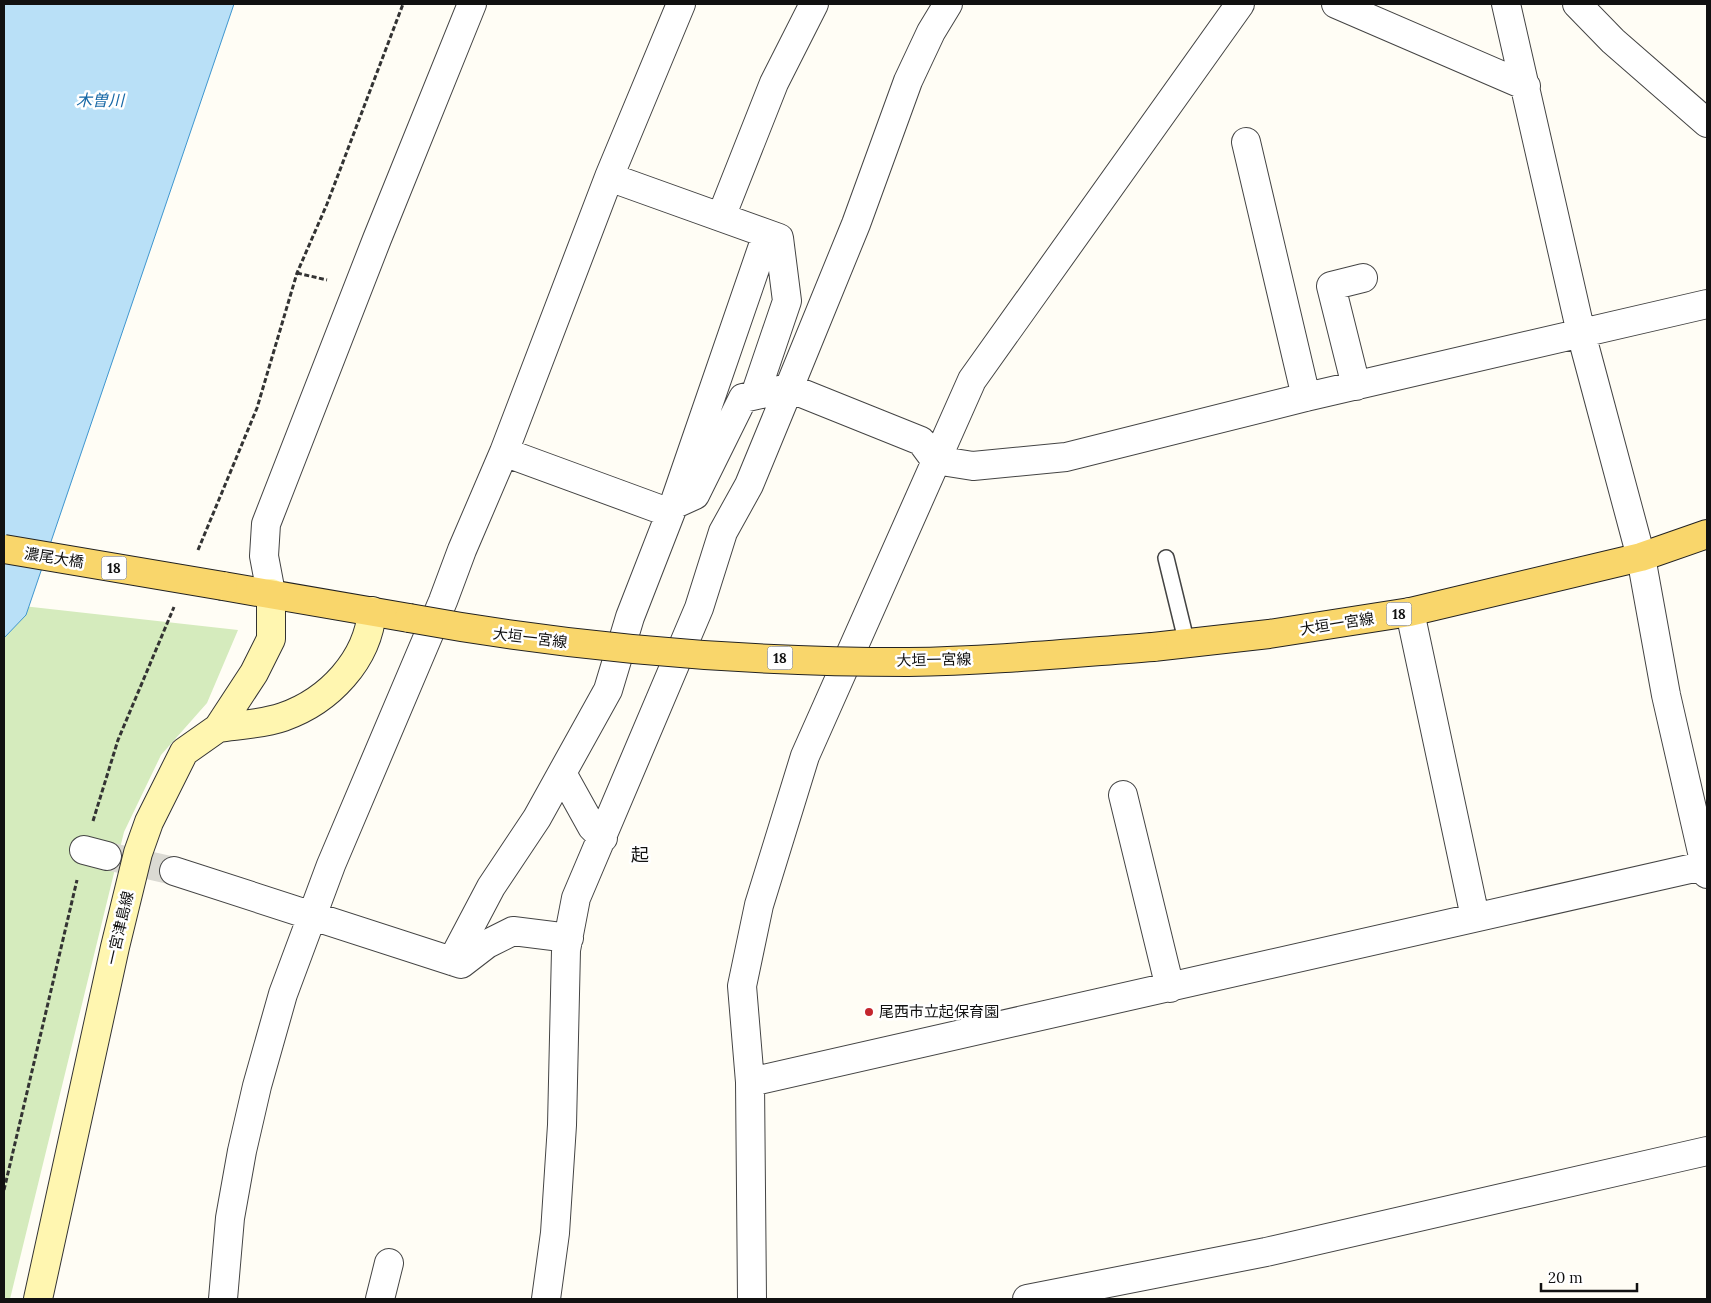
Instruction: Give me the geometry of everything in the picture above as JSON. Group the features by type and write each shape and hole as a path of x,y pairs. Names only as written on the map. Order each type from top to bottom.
{"main road":[{"name":"大垣一宮線","path":"223,586 372,610 488,633 590,645 770,658 909,662 1021,658 1187,644 1269,634 1410,612 1641,557 1707,534"},
{"name":"濃尾大橋","path":"4,549 223,586"},
{"name":"大垣一宮線","path":"1641,557 1707,550"},
{"name":"一宮津島線","path":"38,1299 115,947 138,853 149,822 184,752 218,728 235,705 271,639 271,593"},
{"path":"218,728 282,717 317,701 354,664 371,629 372,610"}],"street":[{"path":"271,593 264,556 266,524 472,4"},
{"path":"223,1299 230,1218 257,1086 283,994 311,915 504,452 609,176 681,4"},
{"path":"721,217 774,83 814,4"},
{"path":"546,1299 555,1233 562,1125 564,1001 569,938 576,898 699,608 722,532 749,485 856,224 908,81 931,32 948,4"},
{"path":"752,1299 750,1082 742,986 760,905 805,756 972,380 1240,4"},
{"path":"1336,4 1526,86"},
{"path":"750,1082 1170,988 1475,917 1707,868 1666,695 1641,557 1581,332 1506,4"},
{"path":"1577,4 1613,41 1707,123"},
{"path":"1246,142 1306,397"},
{"path":"609,176 779,238 787,301 755,395"},
{"path":"452,961 491,887 515,854 608,690 630,617 674,504 767,234"},
{"path":"1356,386 1331,286 1363,278"},
{"path":"504,452 662,510 695,495 743,398 789,388 921,441 936,460 973,466 1066,458 1306,397 1707,304"},
{"path":"1410,612 1475,917"},
{"path":"562,773 592,827 603,838"},
{"path":"1123,795 1170,988"},
{"path":"174,871 461,964 487,944 512,931 569,938"},
{"path":"1027,1299 1266,1252 1707,1151"},
{"path":"380,1299 389,1263"}],"lane":[{"path":"1166,558 1187,644"}],"path":[{"path":"297,273 327,281"}],"green space":[{"path":"23,606 238,630 207,703 161,755 124,832 10,1299 4,1299 4,629"}],"water":[{"name":"木曽川","path":"4,4 234,4 26,615 4,638"}],"tunnel":[{"path":"107,856 174,871"}],"place":[{"name":"尾西市立起保育園","path":"869,1012"}],"district":[{"name":"起","path":"640,855"}]}
